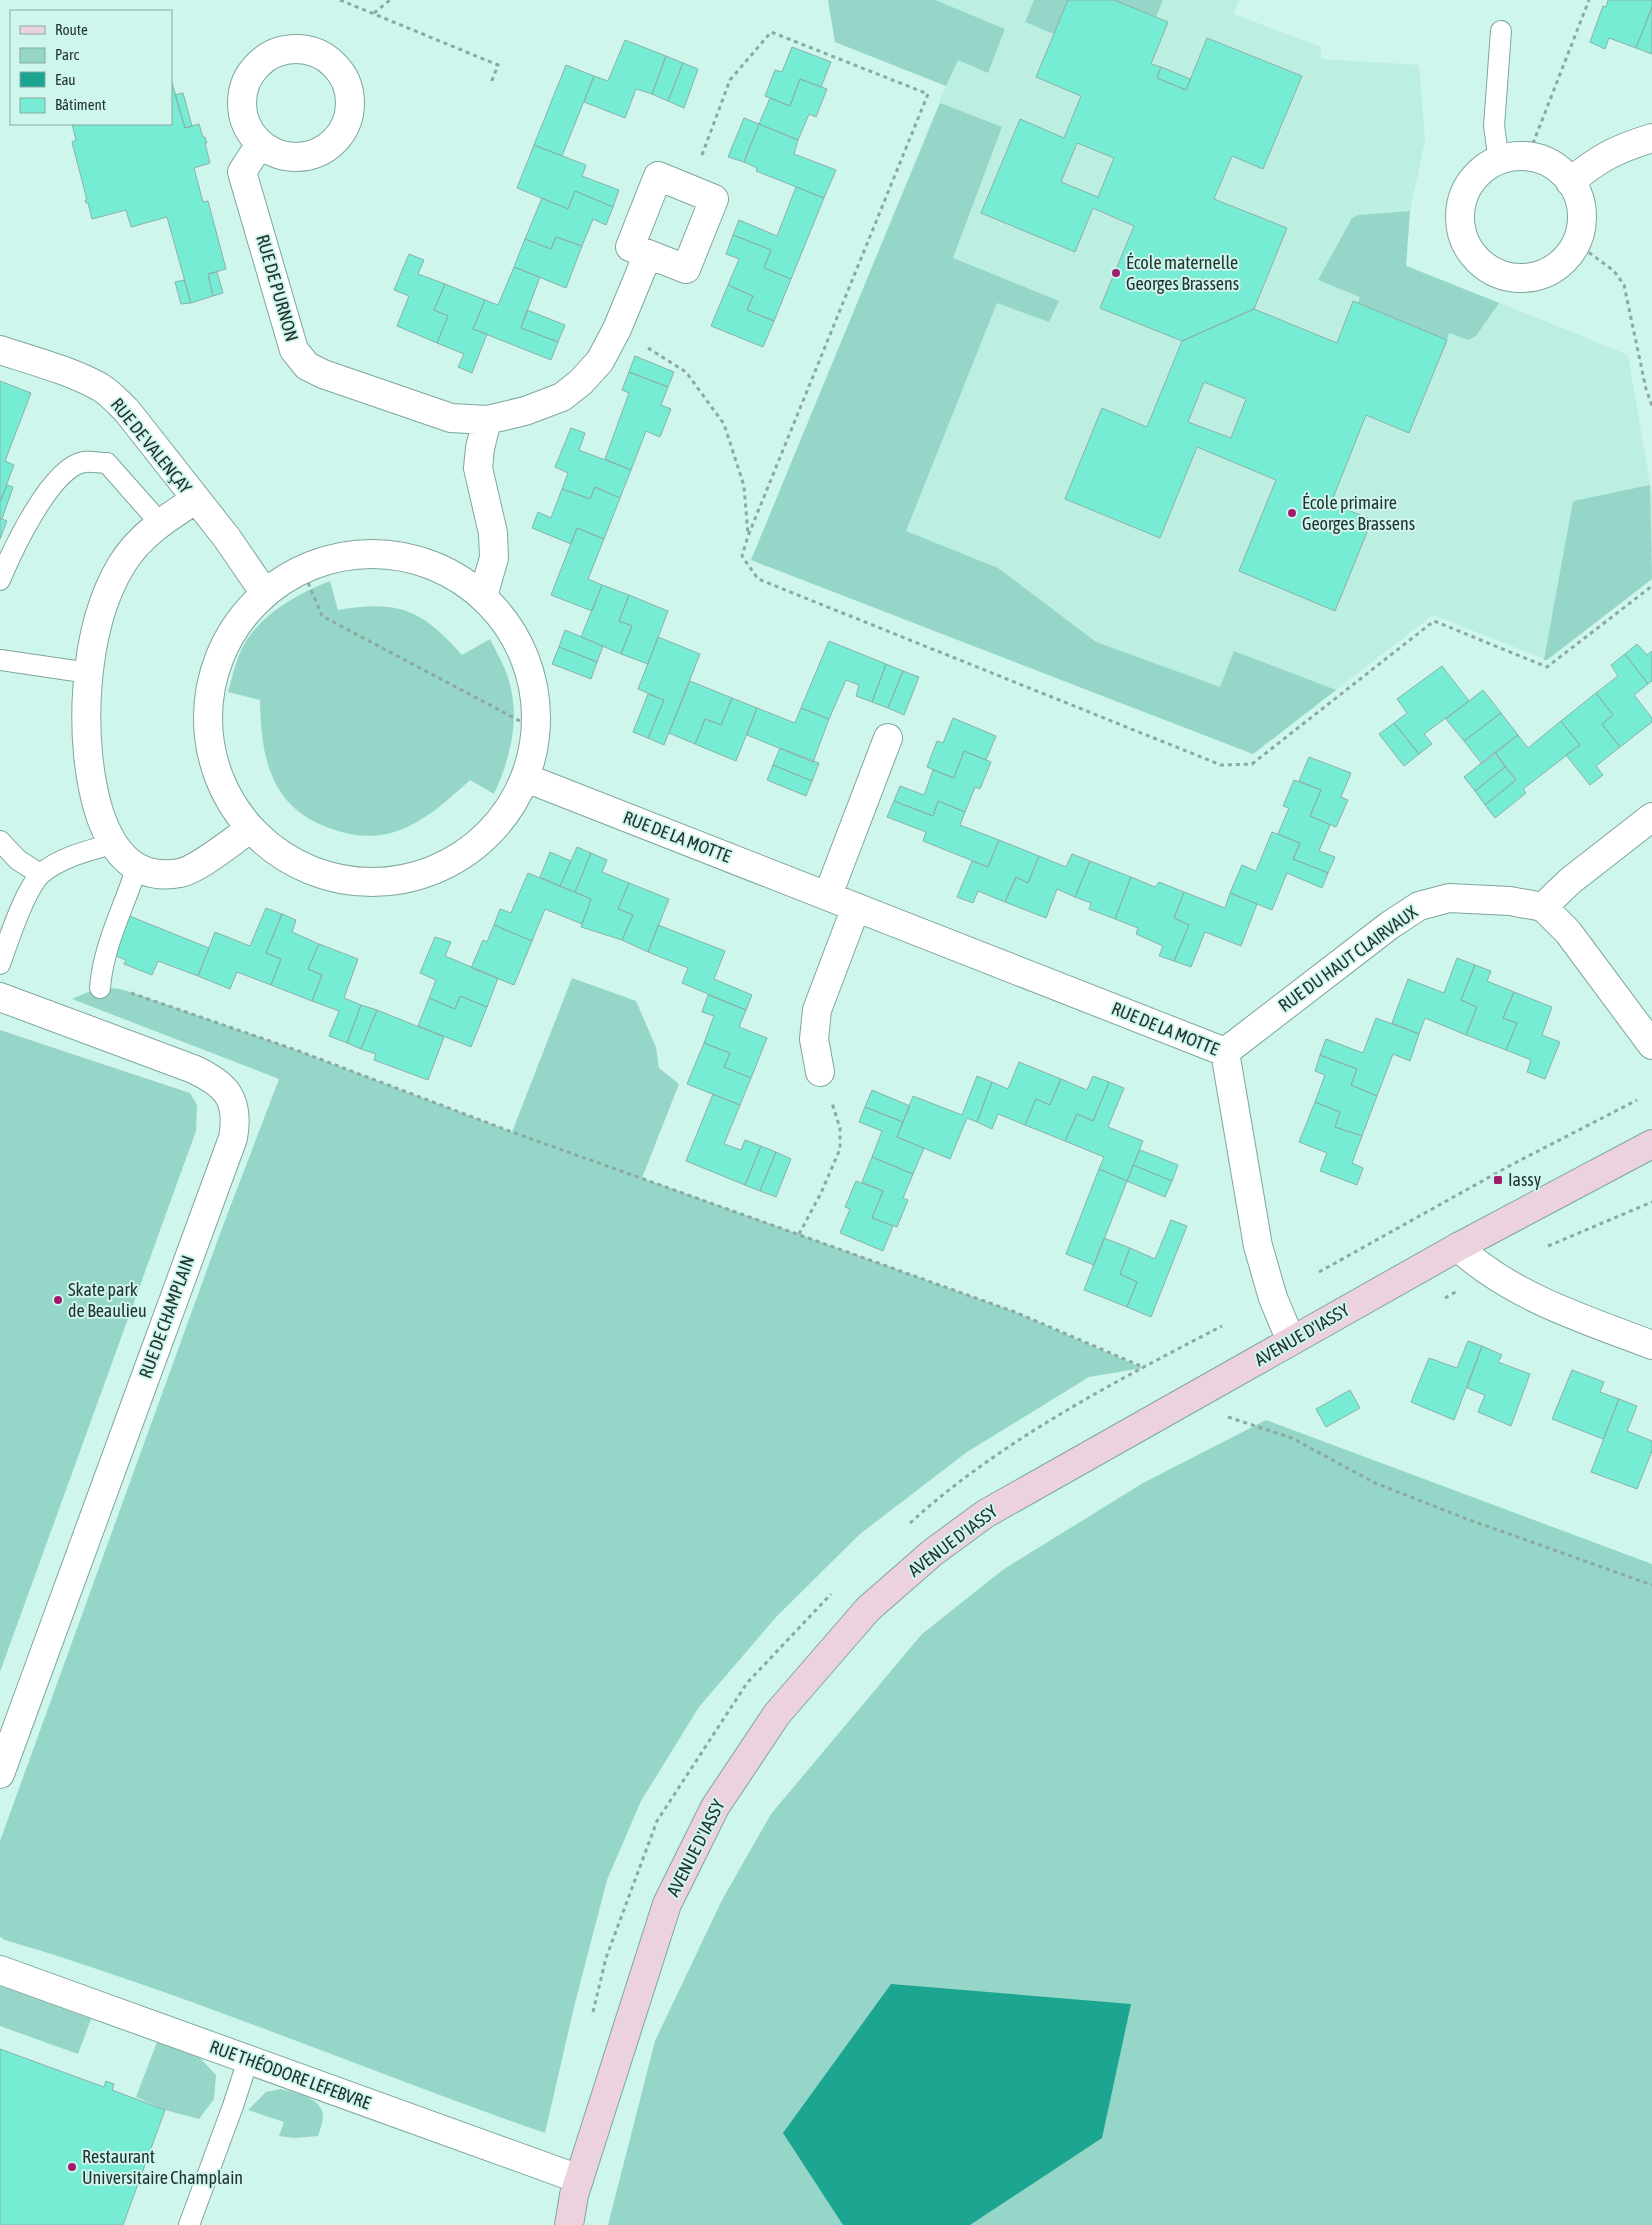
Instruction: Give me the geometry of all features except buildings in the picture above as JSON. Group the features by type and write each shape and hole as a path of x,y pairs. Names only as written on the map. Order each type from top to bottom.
{"street":[{"path":"1570,182 1596,160 1623,147 1652,138"},
{"name":"RUE DE PURNON","path":"260,144 242,172 294,350 307,366 323,374 433,413 468,420 487,420 526,412 562,397 581,382 600,361 617,329 648,254"},
{"path":"1527,157 1540,159 1553,166 1570,182 1579,200 1581,225 1576,243 1559,265 1548,272 1523,278 1499,274 1487,268 1468,248 1460,223 1461,208 1466,192 1473,179 1481,171 1499,161 1527,157"},
{"path":"658,176 714,199 686,269 648,254 630,247 658,176"},
{"name":"RUE DE VALENÇAY","path":"0,350 61,371 101,388 126,410 195,500 227,538 264,592"},
{"path":"484,596 494,558 493,534 478,468 480,448 487,420"},
{"path":"195,500 160,523 132,551 112,583 102,609 89,673 85,728 87,755 96,800 112,844 119,854 138,867 157,873 169,874 190,870 250,829"},
{"path":"385,553 429,563 459,578 484,596 504,619 520,646 532,679 537,708 533,750 526,778 510,808 491,831 466,852 438,869 403,879 369,882 338,879 303,868 276,852 250,829 231,804 218,778 209,746 206,711 210,680 218,656 237,621 264,592 302,568 341,556 385,553"},
{"path":"828,896 888,738"},
{"name":"RUE DE LA MOTTE","path":"526,778 1225,1052 1258,1246 1273,1298 1291,1342"},
{"path":"1652,817 1570,881 1543,907 1568,932 1652,1045"},
{"name":"RUE DU HAUT CLAIRVAUX","path":"1225,1052 1390,925 1419,906 1449,898 1510,901 1543,907"},
{"path":"820,1072 814,1039 818,1010 856,907"},
{"name":"RUE DE CHAMPLAIN","path":"0,997 193,1068 215,1079 224,1086 231,1098 235,1124 232,1138 0,1774"},
{"name":"AVENUE D'IASSY","path":"569,2225 579,2179 667,1904 715,1807 776,1714 868,1609 932,1553 985,1514 1458,1247 1652,1144"},
{"path":"1458,1247 1502,1280 1555,1309 1652,1345"},
{"name":"RUE THÉODORE LEFEBVRE","path":"0,1970 579,2179"}],"lane":[{"path":"1499,161 1494,126 1501,32"},
{"path":"0,580 26,528 58,476 83,462 107,463 160,523"},
{"path":"0,660 89,673"},
{"path":"0,841 18,860 40,874"},
{"path":"0,964 28,894 40,874 58,862 112,844"},
{"path":"100,988 101,968 138,867"},
{"path":"189,2225 248,2060"}],"path":[{"path":"340,0 498,65 491,84"},
{"path":"374,13 390,0"},
{"path":"1527,157 1589,0"},
{"path":"690,189 730,80 771,32 928,94 748,536 742,556 758,579 1221,765 1252,764 1434,621 1547,667 1652,586"},
{"path":"1576,243 1614,271 1624,285 1646,389 1652,406"},
{"path":"617,329 686,372 724,424 744,486 748,536"},
{"path":"302,568 322,616 535,729"},
{"path":"100,988 109,987 124,990 296,1050 512,1132 1015,1312 1143,1368"},
{"path":"799,1234 821,1193 840,1149 840,1128 820,1072"},
{"path":"1319,1272 1511,1165 1637,1100"},
{"path":"1548,1246 1652,1202"},
{"path":"1442,1300 1458,1291"},
{"path":"1222,1422 1238,1413"},
{"path":"1224,1416 1292,1438 1375,1483 1467,1519 1652,1585"}],"shaded area":[{"path":"828,0 1239,0 1234,14 1321,47 1321,59 1419,65 1425,140 1410,211 1406,265 1628,355 1652,495 1652,579 1547,660 1433,615 1253,754 751,560 946,86 835,42"}],"green space":[{"path":"828,0 935,0 1005,29 988,73 958,60 946,86 835,42"},
{"path":"1034,0 1068,0 1054,34 1025,22"},
{"path":"1114,0 1163,0 1156,17"},
{"path":"940,103 1002,127 953,258 1059,301 1049,322 997,303 906,531 998,568 1096,642 1220,687 1234,651 1336,690 1253,754 751,560"},
{"path":"1410,211 1406,266 1499,303 1476,336 1468,340 1449,333 1447,340 1358,303 1360,297 1318,280 1352,218 1359,215"},
{"path":"1650,485 1652,579 1547,660 1544,660 1573,501"},
{"path":"330,581 338,610 377,606 408,612 434,627 462,655 490,639 508,676 514,716 508,756 494,794 470,780 443,804 413,824 384,835 370,836 342,832 313,821 296,810 283,796 267,762 263,743 260,700 228,692 241,651 248,638 264,619 295,597"},
{"path":"572,978 636,1001 656,1047 659,1068 679,1084 642,1178 1015,1312 1143,1368 1089,1377 967,1452 860,1534 777,1616 699,1707 641,1801 607,1880 574,2007 545,2133 209,2008 73,1961 5,1940 0,1937 0,1841 221,1231 279,1079 72,999 97,989 124,990 296,1050 512,1132"},
{"path":"0,1030 190,1093 197,1105 196,1131 0,1672"},
{"path":"1266,1420 1652,1564 1652,2225 608,2225 655,2041 722,1900 771,1814 922,1634 1004,1569 1143,1483"},
{"path":"0,1986 91,2019 78,2054 0,2026"},
{"path":"157,2042 200,2058 216,2075 214,2099 199,2119 165,2110 136,2097"},
{"path":"281,2089 307,2097 322,2110 322,2123 318,2136 294,2138 279,2136 284,2122 248,2110 266,2092"}],"water":[{"path":"891,1984 1131,2004 1102,2138 970,2225 843,2225 783,2133"}],"place":[{"name":"École maternelle Georges Brassens","path":"1116,273"},
{"name":"École primaire Georges Brassens","path":"1292,513"},
{"name":"Iassy","path":"1498,1180"},
{"name":"Skate park de Beaulieu","path":"58,1300"},
{"name":"Restaurant Universitaire Champlain","path":"72,2167"}]}
